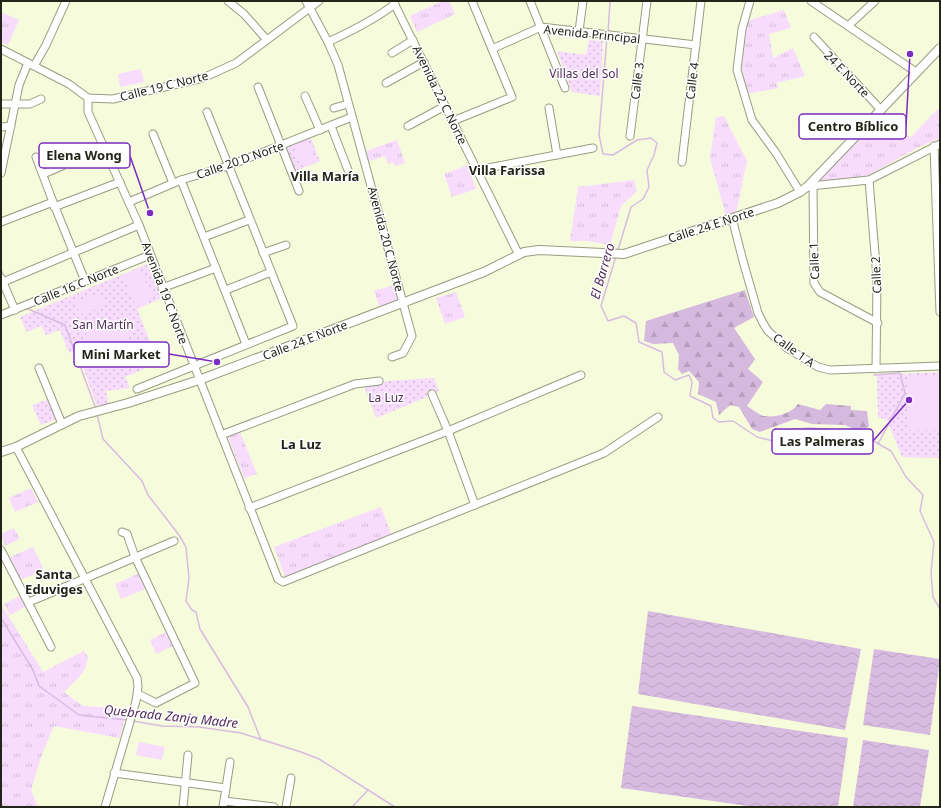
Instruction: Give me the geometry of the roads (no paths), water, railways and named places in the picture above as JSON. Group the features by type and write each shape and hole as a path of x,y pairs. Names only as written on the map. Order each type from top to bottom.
{"main road":[{"path":"810,186 940,48"},
{"name":"Calle 24 E Norte","path":"1,452 16,447 62,424 199,380 484,272 519,255 538,250 617,253 778,203 810,186"}],"street":[{"path":"1,173 19,85 31,65 46,45 66,1"},
{"path":"228,1 244,14 267,40"},
{"name":"Calle 19 C Norte","path":"88,98 101,100 125,96 203,78 236,63 267,40 308,4 319,1"},
{"path":"452,120 512,97 472,1"},
{"path":"530,1 565,88"},
{"path":"579,31 583,1"},
{"name":"Calle 3","path":"630,136 647,1"},
{"name":"Calle 4","path":"682,162 701,1"},
{"path":"750,1 742,30 737,70 752,120 776,153 800,192"},
{"path":"811,1 916,72"},
{"path":"848,26 875,1"},
{"path":"328,42 356,30 380,16 394,2"},
{"name":"Avenida 22 C Norte","path":"394,2 519,255"},
{"name":"Avenida 20 C Norte","path":"308,4 338,64 412,336 403,353 392,357"},
{"name":"Avenida Principal","path":"492,49 541,27 696,45"},
{"name":"24 E Norte","path":"814,37 881,110"},
{"path":"392,53 413,40"},
{"path":"1,49 69,84 88,98"},
{"path":"386,83 424,62"},
{"path":"258,87 299,191"},
{"path":"305,96 320,130"},
{"name":"Avenida 19 C Norte","path":"88,98 88,112 139,225 162,288 194,365 278,579 283,582 475,505"},
{"path":"1,104 30,104 41,99"},
{"path":"334,108 348,104"},
{"path":"408,126 445,106"},
{"path":"549,108 557,155"},
{"path":"137,389 293,326 249,220 207,112"},
{"name":"Calle 20 D Norte","path":"129,202 173,183 228,166 352,118"},
{"path":"1,127 11,126"},
{"path":"332,126 348,170"},
{"path":"153,134 173,183"},
{"path":"810,186 869,180 937,145 940,312"},
{"path":"477,170 593,148"},
{"path":"36,157 85,281"},
{"path":"43,174 62,166"},
{"path":"181,180 226,290 246,344"},
{"name":"Calle 2","path":"869,180 877,278 878,323 876,369"},
{"path":"1,222 120,182"},
{"name":"Calle 1","path":"810,186 814,283 820,292 878,323"},
{"name":"Calle 1 A","path":"732,218 758,313 768,331 787,348 818,367 830,370 940,366"},
{"path":"204,237 249,220"},
{"path":"17,309 4,280 139,225"},
{"path":"263,253 286,245"},
{"name":"Calle 16 C Norte","path":"1,315 150,255"},
{"path":"162,288 216,268"},
{"path":"226,290 271,272"},
{"path":"39,368 62,424"},
{"path":"249,508 448,431 581,375"},
{"path":"221,435 355,384 379,381"},
{"path":"432,394 448,431 475,505 604,453 658,417"},
{"path":"16,447 137,678 138,694 105,807"},
{"path":"122,532 127,534 136,557 195,683 156,703 138,694"},
{"path":"29,602 174,541"},
{"path":"1,550 51,647"},
{"path":"183,807 188,755"},
{"path":"230,762 223,804 274,807"},
{"path":"114,773 226,788"},
{"path":"286,807 291,778"}],"water":[{"path":"648,611 861,649 845,730 638,694"},
{"path":"874,649 940,659 930,735 863,725"},
{"path":"632,706 848,738 838,807 755,807 621,788"},
{"path":"863,740 929,750 920,807 853,807"}],"waterway":[{"name":"El Barrero","path":"608,33 610,1"},
{"name":"El Barrero","path":"607,37 599,135 603,154 613,155 637,140 651,138 657,143 654,155 647,170 649,187 643,199 631,207 618,250"},
{"name":"El Barrero","path":"616,256 601,306 608,321 624,316 636,323 639,342 662,352 664,372 675,380 689,375 692,382 690,396 711,406 713,418 719,422 733,421 757,437 773,441 788,430 809,428 856,431 891,451 906,477 923,495 920,511 934,542 931,573 933,597 940,609"},
{"path":"1,269 4,277"},
{"path":"26,308 65,325 96,409"},
{"path":"874,375 900,373 905,393 878,444"},
{"path":"97,414 103,439 142,481 148,495 179,535 186,547 189,578 186,601 192,610 196,612 200,629 248,707 261,740"},
{"name":"Quebrada Zanja Madre","path":"1,618 33,670 39,686 79,715 127,720"},
{"name":"Quebrada Zanja Madre","path":"133,721 162,726 199,727 241,733 301,752 319,759 395,807"},
{"path":"352,807 368,790"}],"place":[{"name":"Centro Bíblico","path":"910,54"},
{"name":"Elena Wong","path":"150,213"},
{"name":"Mini Market","path":"217,362"},
{"name":"Las Palmeras","path":"909,400"}],"district":[{"name":"Villa Farissa","path":"507,170"},
{"name":"Villa María","path":"325,176"},
{"name":"La Luz","path":"301,444"},
{"name":"Santa Eduviges","path":"54,582"}],"park label":[{"name":"Villas del Sol","path":"584,73"},
{"name":"San Martín","path":"103,324"}]}
